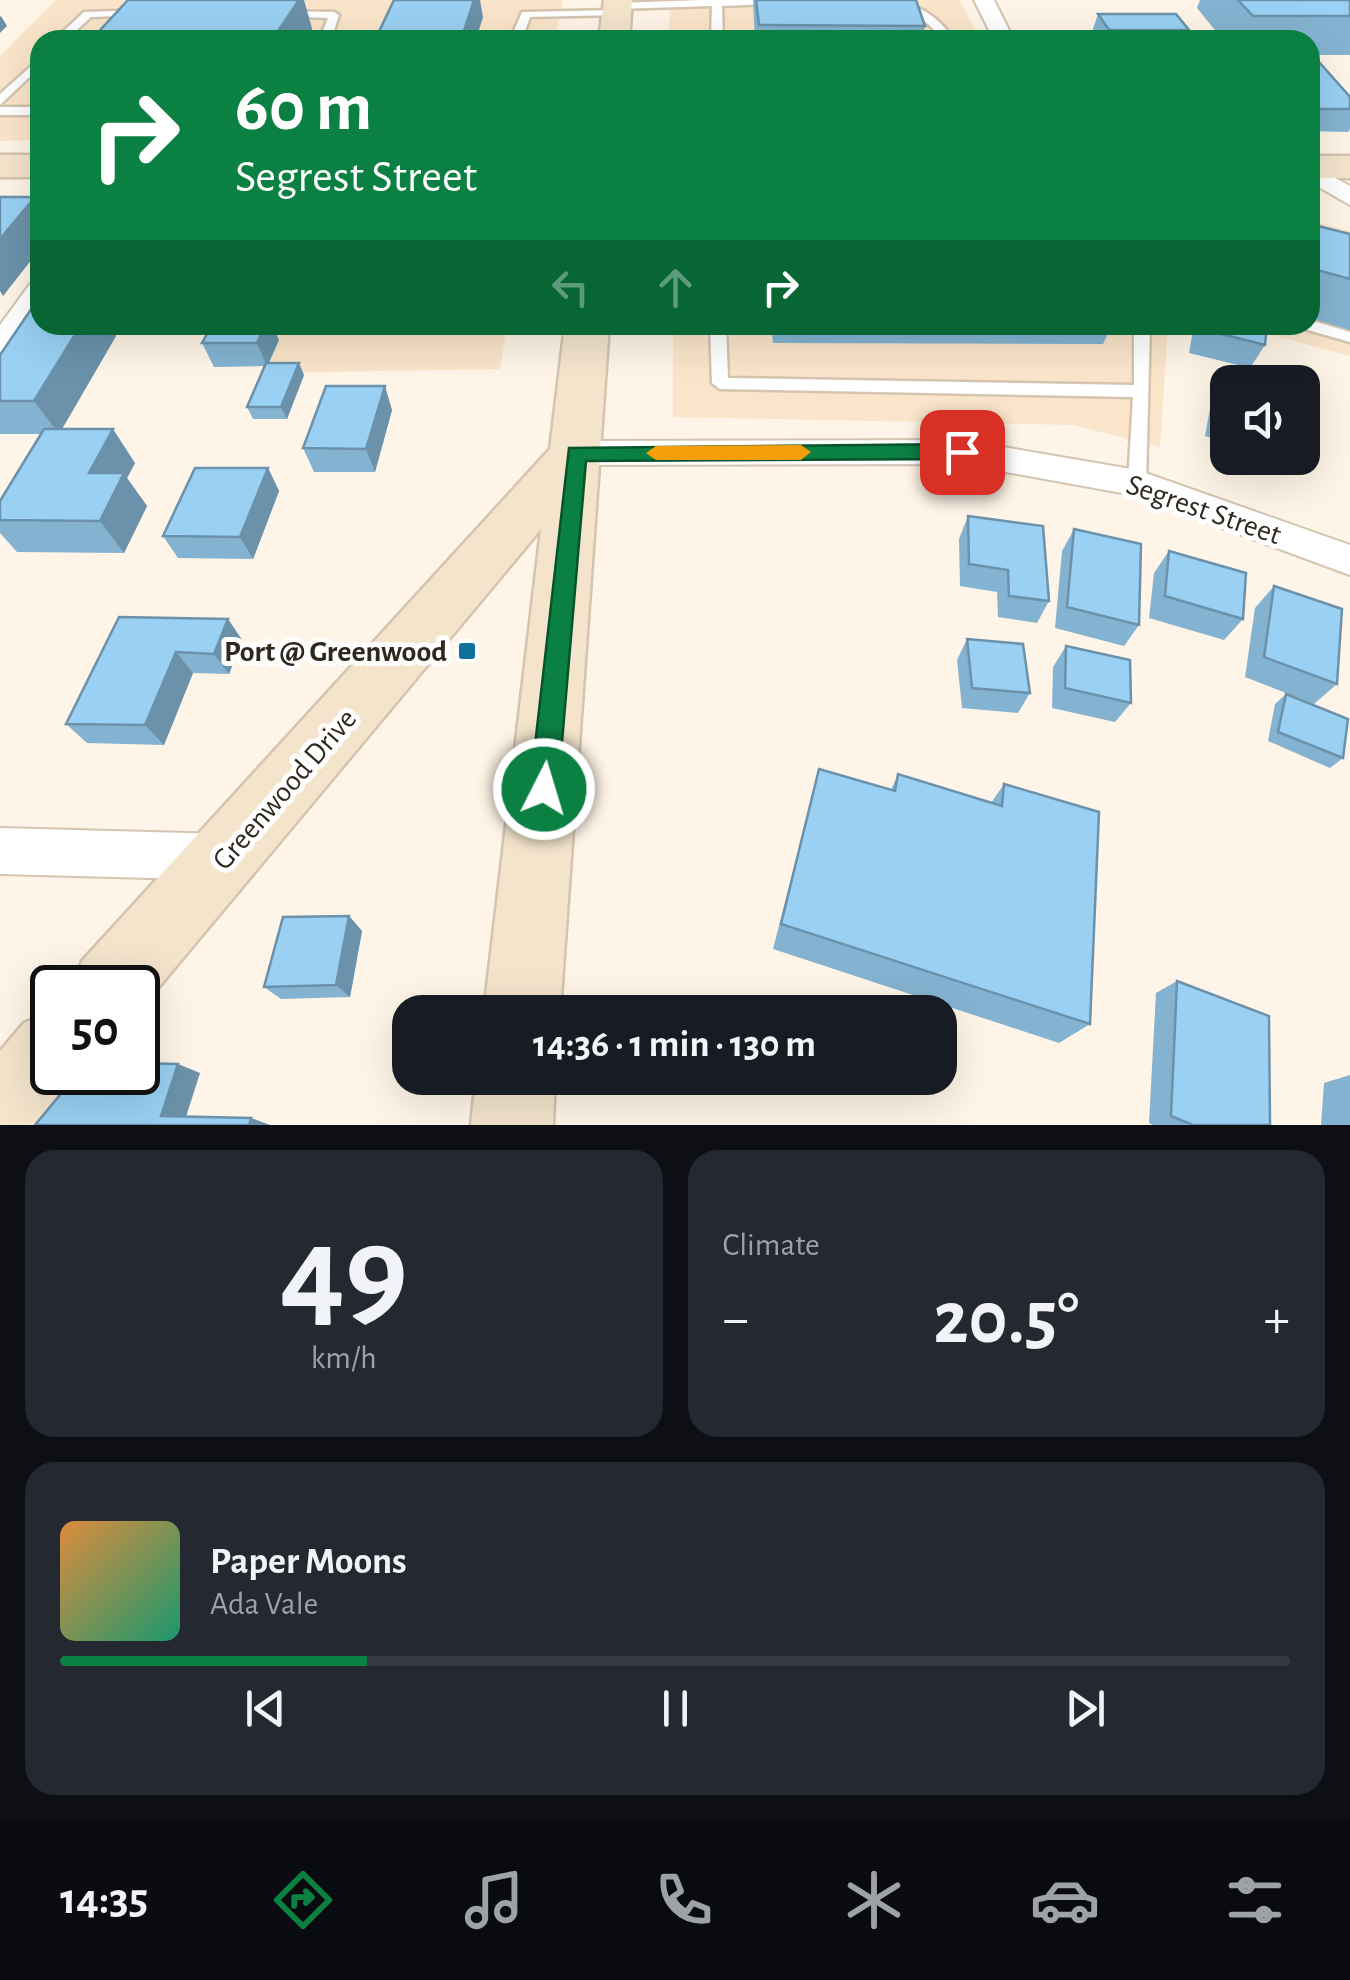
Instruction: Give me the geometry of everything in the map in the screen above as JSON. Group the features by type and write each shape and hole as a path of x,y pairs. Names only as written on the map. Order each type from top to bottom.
{"main road":[{"path":"0,166 30,166"},
{"path":"1320,168 1350,166"},
{"path":"524,995 586,335"},
{"name":"Greenwood Drive","path":"129,965 576,454"},
{"path":"0,1111 30,1077"},
{"path":"512,1125 515,1095"}],"street":[{"path":"984,0 999,30"},
{"path":"1320,176 1350,197"},
{"path":"1320,204 1350,211"},
{"path":"0,347 30,304"},
{"name":"Segrest Street","path":"576,454 962,452 1137,483 1350,560"},
{"path":"0,851 224,856"}],"lane":[{"path":"520,30 526,14 616,15 797,0"},
{"path":"852,1 883,9"},
{"path":"852,1 906,3 927,8 945,30"},
{"path":"716,6 717,30"},
{"path":"71,30 88,14 152,13"},
{"path":"269,14 334,15 329,30"},
{"path":"898,14 944,27"},
{"path":"0,101 30,70"},
{"path":"0,111 30,111"},
{"path":"1320,328 1350,336"},
{"path":"718,335 720,382 1142,391"},
{"path":"1137,483 1142,335"}],"shaded area":[{"path":"56,0 563,0 556,30 30,30 30,140 0,141 0,56"},
{"path":"670,0 960,0 975,30 669,30"},
{"path":"1320,224 1350,231 1350,356 1273,335 1320,335"},
{"path":"277,335 505,335 500,369 261,373"},
{"path":"673,335 1167,335 1160,447 1073,425 673,417"}],"building":[{"path":"128,0 299,0 279,30 100,30"},
{"path":"394,0 474,0 464,30 380,30"},
{"path":"756,0 916,0 925,26 759,25"},
{"path":"1238,0 1350,0 1350,16 1253,16"},
{"path":"1098,14 1176,14 1189,30 1109,30"},
{"path":"1320,63 1350,97 1350,109 1320,109"},
{"path":"0,197 30,197 30,203 0,239"},
{"path":"1320,226 1350,234 1350,279 1320,271"},
{"path":"30,311 30,335 75,335 34,401 0,401 0,355"},
{"path":"206,335 261,335 257,343 202,343"},
{"path":"1226,335 1266,335 1265,345"},
{"path":"266,363 299,363 281,407 247,407"},
{"path":"326,386 385,386 366,449 303,448"},
{"path":"44,429 113,429 89,473 124,473 100,521 0,520 0,501"},
{"path":"195,468 268,468 240,537 163,536"},
{"path":"968,516 1043,526 1049,601 1009,596 1008,570 969,564"},
{"path":"1074,529 1141,544 1139,625 1067,607"},
{"path":"1169,551 1246,573 1243,619 1165,596"},
{"path":"1274,586 1342,609 1337,684 1264,657"},
{"path":"119,617 228,619 214,654 176,652 145,725 66,724"},
{"path":"967,639 1023,644 1030,693 972,688"},
{"path":"1066,646 1130,660 1131,703 1065,688"},
{"path":"1286,694 1348,719 1343,758 1278,732"},
{"path":"819,769 895,791 898,774 1002,806 1004,784 1099,812 1090,1024 781,924"},
{"path":"349,916 336,985 264,987 283,917"},
{"path":"1177,981 1269,1016 1270,1125 1193,1125 1171,1116"},
{"path":"160,1064 178,1064 161,1116 251,1118 249,1125 35,1125 60,1095 160,1095"}],"slow traffic":[{"path":"656,453 801,452"}],"place":[{"name":"Port @ Greenwood","path":"467,651"}],"route":[{"path":"544,789 576,454 962,452"}]}
